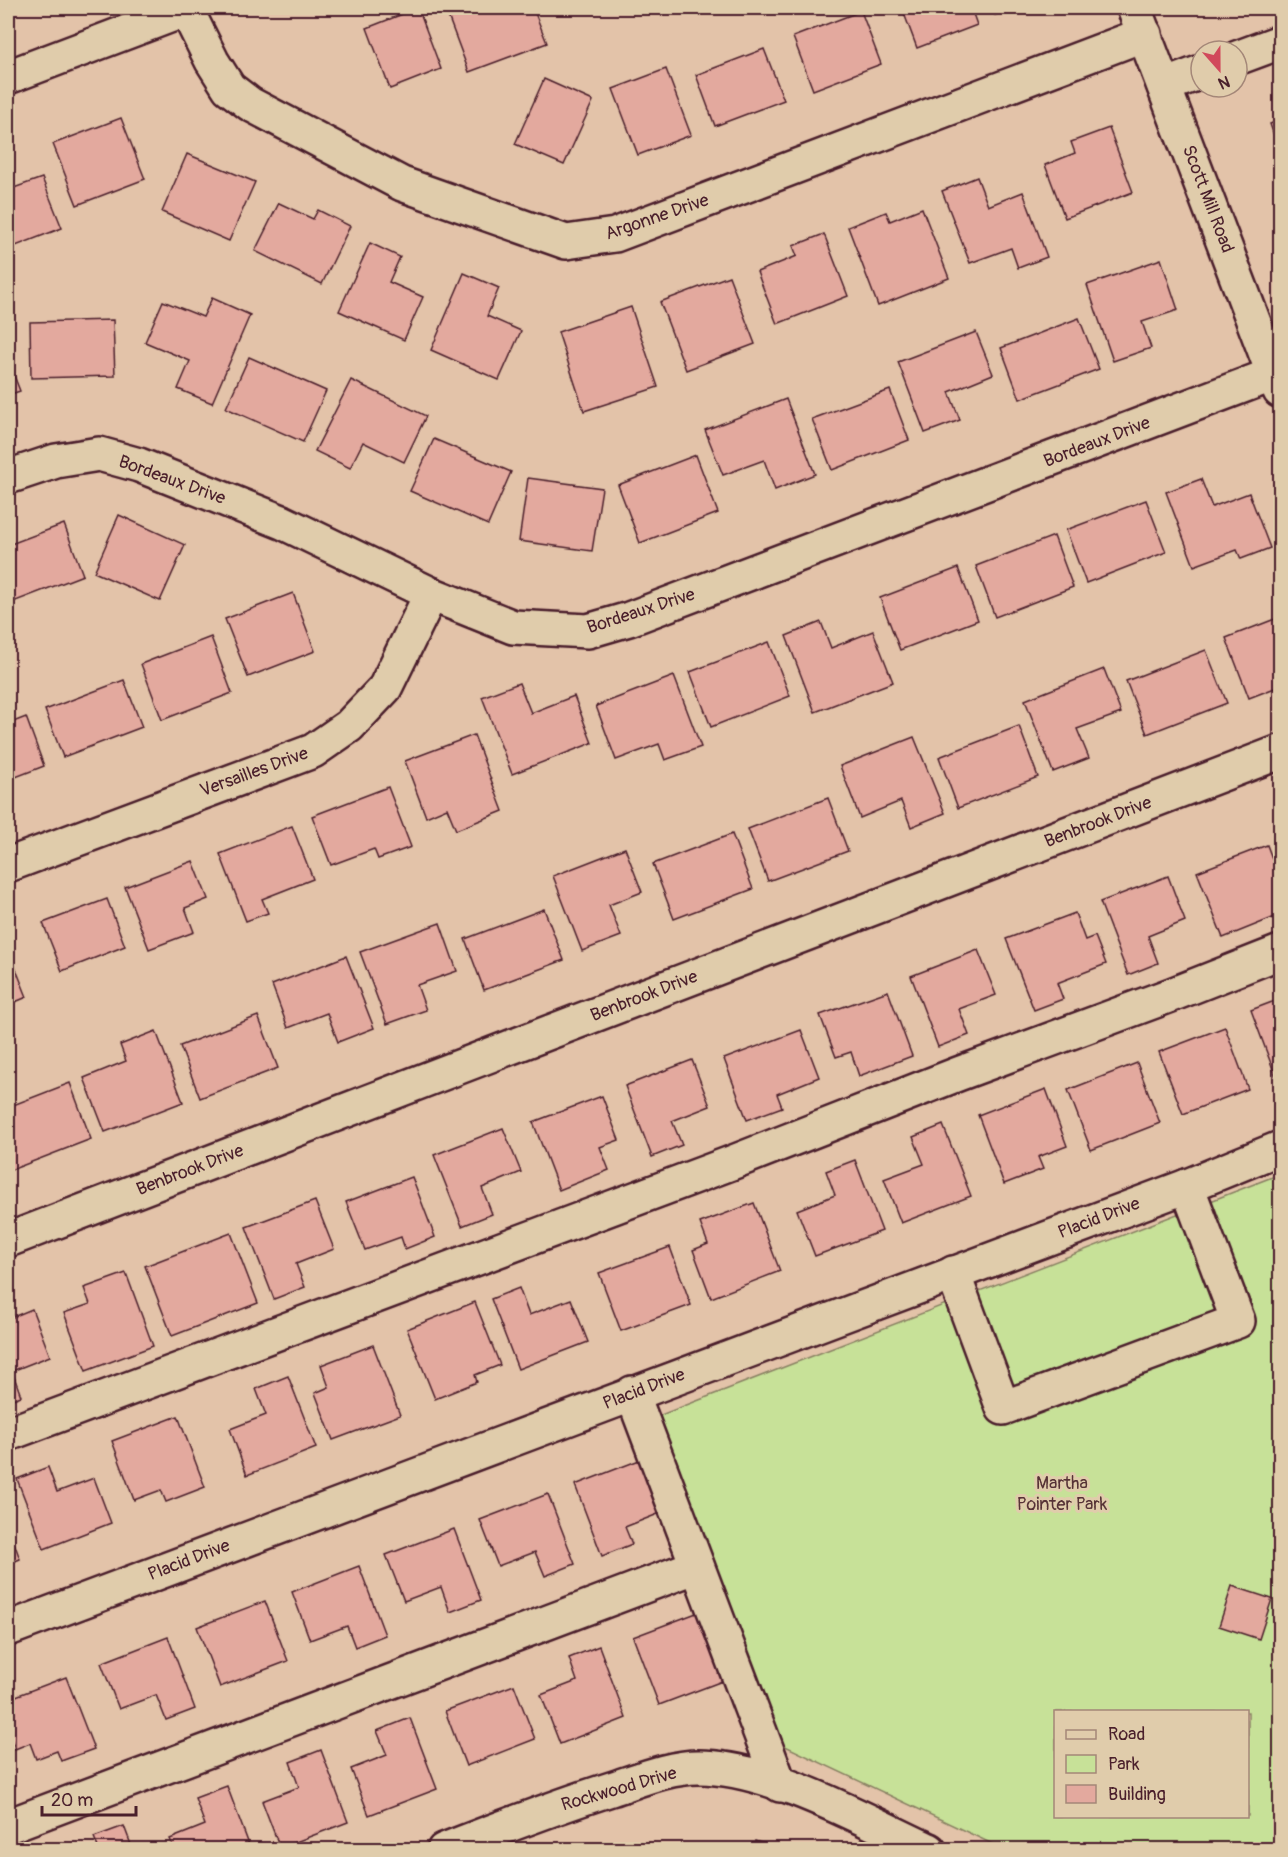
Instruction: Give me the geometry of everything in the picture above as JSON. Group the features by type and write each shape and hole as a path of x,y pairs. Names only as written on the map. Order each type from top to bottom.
{"street":[{"name":"Argonne Drive","path":"188,8 212,61 229,88 250,104 402,184 566,242 615,235 1140,21"},
{"path":"8,77 188,8"},
{"name":"Scott Mill Road","path":"1140,21 1277,382"},
{"path":"1249,54 1281,42"},
{"path":"1164,86 1189,77"},
{"name":"Bordeaux Drive","path":"8,477 56,461 99,454 139,465 282,522 431,594 513,627 588,631 629,619 1277,382"},
{"name":"Versailles Drive","path":"8,865 313,751 349,726 386,688 431,594"},
{"name":"Benbrook Drive","path":"8,1240 1281,752"},
{"path":"8,1434 731,1164 958,1074 1281,952"},
{"name":"Placid Drive","path":"8,1629 1187,1186 1281,1148"},
{"path":"953,1273 1003,1408 1238,1321 1187,1186"},
{"path":"632,1393 780,1785"},
{"path":"8,1826 697,1566"},
{"name":"Rockwood Drive","path":"444,1850 549,1809 658,1774 698,1767 741,1772 799,1791 929,1850"}],"green space":[{"name":"Martha Pointer Park","path":"1280,1174 1280,1849 1003,1849 764,1736 648,1420"}],"building":[{"path":"418,8 441,69 390,89 367,28"},
{"path":"445,8 533,8 547,43 469,72"},
{"path":"902,8 971,8 977,25 917,48"},
{"path":"992,8 1015,8 995,15"},
{"path":"861,11 881,64 813,90 793,37"},
{"path":"764,49 784,100 715,126 696,75"},
{"path":"666,69 691,135 638,155 613,89"},
{"path":"544,79 593,101 564,165 515,144"},
{"path":"121,118 145,179 77,205 53,144"},
{"path":"1280,120 1280,153 1270,124"},
{"path":"1109,128 1133,192 1065,218 1045,165 1075,153 1071,142"},
{"path":"187,154 255,182 229,241 162,212"},
{"path":"977,177 988,206 1023,192 1047,257 1018,268 1011,248 970,263 942,191"},
{"path":"42,178 62,228 8,249 8,190"},
{"path":"279,203 313,219 318,210 350,226 322,284 255,251"},
{"path":"922,208 949,278 878,306 848,227 886,212 890,221"},
{"path":"824,234 848,296 777,324 757,272 797,256 793,246"},
{"path":"370,243 400,257 389,282 423,297 404,340 339,311"},
{"path":"1161,259 1178,310 1142,322 1151,348 1113,361 1087,285"},
{"path":"464,273 499,288 487,316 521,331 499,380 431,350"},
{"path":"729,276 755,344 686,370 660,302"},
{"path":"212,298 250,315 212,403 178,389 190,361 145,342 163,301 203,317"},
{"path":"631,307 658,387 584,411 558,332"},
{"path":"1079,318 1099,369 1020,399 1001,348"},
{"path":"113,320 115,376 31,378 30,322"},
{"path":"976,332 993,374 949,392 960,420 925,433 898,362"},
{"path":"249,357 326,391 303,442 226,408"},
{"path":"8,360 20,391 8,395"},
{"path":"351,380 426,416 404,462 363,442 350,468 315,451"},
{"path":"890,390 909,440 832,470 812,419"},
{"path":"786,399 815,474 775,490 764,460 723,475 705,430"},
{"path":"434,439 511,472 488,525 410,491"},
{"path":"696,455 718,513 640,543 618,485"},
{"path":"528,478 602,488 592,551 519,541"},
{"path":"1201,479 1212,507 1249,493 1270,548 1241,559 1237,550 1194,566 1166,492"},
{"path":"1146,500 1166,552 1086,583 1066,530"},
{"path":"119,515 185,545 160,601 94,572"},
{"path":"64,524 83,575 8,604 8,545"},
{"path":"1054,536 1073,587 995,617 976,566"},
{"path":"958,568 978,620 900,650 880,598"},
{"path":"293,593 315,651 248,677 225,619"},
{"path":"1280,617 1280,686 1249,698 1226,638"},
{"path":"821,622 831,648 873,631 893,682 815,712 786,636"},
{"path":"211,637 232,693 162,720 141,664"},
{"path":"769,642 790,696 711,727 690,672"},
{"path":"1206,650 1227,703 1147,734 1126,681"},
{"path":"1104,669 1121,713 1077,729 1089,758 1053,772 1025,700"},
{"path":"674,676 701,747 665,760 659,744 616,760 596,706"},
{"path":"124,680 142,727 63,757 45,710"},
{"path":"519,683 531,713 574,696 592,743 512,774 482,697"},
{"path":"26,717 44,766 8,780 8,724"},
{"path":"1019,726 1038,777 958,808 939,757"},
{"path":"474,735 503,811 456,830 447,808 426,817 405,761"},
{"path":"914,737 945,813 911,827 901,801 860,818 840,766"},
{"path":"388,787 411,847 378,859 374,849 331,865 312,816"},
{"path":"828,798 848,851 768,881 748,829"},
{"path":"292,826 313,879 262,899 268,913 246,921 220,854"},
{"path":"732,834 753,889 674,919 653,864"},
{"path":"1267,845 1280,880 1280,915 1223,938 1197,872"},
{"path":"625,848 642,892 609,905 621,936 582,951 553,876"},
{"path":"193,861 208,899 185,908 194,932 149,949 125,887"},
{"path":"1168,876 1185,921 1148,936 1158,963 1128,975 1100,902"},
{"path":"107,899 125,946 62,971 43,923"},
{"path":"544,909 564,960 484,990 465,939"},
{"path":"1075,913 1085,940 1095,936 1106,964 1057,983 1063,999 1034,1010 1006,939"},
{"path":"440,923 457,971 417,985 426,1010 387,1024 360,952"},
{"path":"8,949 27,997 8,1005"},
{"path":"978,950 996,995 959,1009 969,1035 938,1047 911,976"},
{"path":"346,956 374,1028 338,1042 327,1013 288,1028 272,985"},
{"path":"888,991 912,1056 859,1076 851,1052 836,1057 820,1015"},
{"path":"1280,999 1280,1075 1276,1077 1251,1010"},
{"path":"258,1016 278,1068 200,1098 180,1046"},
{"path":"1225,1027 1248,1089 1183,1114 1159,1052"},
{"path":"801,1030 819,1077 777,1094 782,1107 747,1120 724,1059"},
{"path":"156,1031 183,1102 105,1132 84,1078 126,1061 120,1045"},
{"path":"692,1060 710,1106 672,1121 682,1145 652,1157 625,1086"},
{"path":"1137,1063 1160,1123 1091,1150 1068,1090"},
{"path":"70,1083 91,1139 11,1170 8,1161 8,1107"},
{"path":"1046,1089 1067,1146 1038,1157 1043,1169 1004,1184 978,1115"},
{"path":"602,1096 619,1140 600,1147 609,1170 559,1190 533,1122"},
{"path":"943,1125 971,1196 901,1223 884,1179 924,1164 913,1137"},
{"path":"503,1128 521,1172 482,1188 492,1214 462,1226 434,1155"},
{"path":"855,1160 882,1231 815,1256 797,1210 835,1195 826,1171"},
{"path":"412,1177 435,1237 405,1249 401,1237 365,1250 346,1202"},
{"path":"315,1201 334,1249 296,1264 305,1287 274,1299 246,1227"},
{"path":"754,1203 780,1271 711,1298 693,1250 708,1244 700,1223"},
{"path":"231,1233 258,1303 172,1336 145,1266"},
{"path":"670,1247 691,1305 621,1331 599,1273"},
{"path":"126,1273 153,1346 86,1371 64,1313 90,1304 84,1288"},
{"path":"519,1288 529,1315 571,1299 588,1342 518,1369 491,1299"},
{"path":"475,1302 500,1365 475,1375 477,1382 435,1399 407,1329"},
{"path":"32,1309 50,1356 12,1371 21,1396 8,1401 8,1319"},
{"path":"373,1345 400,1415 333,1440 315,1393 329,1387 321,1365"},
{"path":"288,1376 316,1448 247,1475 230,1429 266,1415 256,1389"},
{"path":"178,1416 205,1487 166,1502 161,1490 134,1500 112,1441"},
{"path":"642,1459 663,1512 625,1527 632,1544 602,1556 575,1485"},
{"path":"48,1467 57,1492 94,1478 111,1523 44,1549 17,1479"},
{"path":"548,1494 575,1564 545,1576 535,1552 498,1566 480,1520"},
{"path":"8,1526 20,1559 8,1564"},
{"path":"454,1529 481,1600 450,1612 441,1587 404,1601 386,1555"},
{"path":"359,1566 385,1635 355,1647 347,1626 310,1640 292,1592"},
{"path":"1232,1586 1272,1599 1259,1639 1219,1626"},
{"path":"265,1601 288,1661 220,1687 197,1627"},
{"path":"699,1612 725,1680 659,1705 633,1637"},
{"path":"168,1637 195,1709 166,1720 156,1695 119,1709 101,1663"},
{"path":"599,1646 626,1718 560,1744 541,1695 577,1681 569,1658"},
{"path":"66,1677 94,1749 61,1761 57,1751 36,1759 30,1743 15,1749 8,1730 8,1699"},
{"path":"514,1685 535,1739 466,1766 445,1711"},
{"path":"410,1718 437,1789 369,1815 351,1769 387,1755 377,1731"},
{"path":"321,1750 348,1822 280,1848 262,1801 299,1787 290,1762"},
{"path":"227,1786 251,1850 174,1850 170,1839 205,1825 195,1798"},
{"path":"124,1826 133,1850 99,1850 94,1837"},
{"path":"755,1841 781,1850 753,1850"}]}
